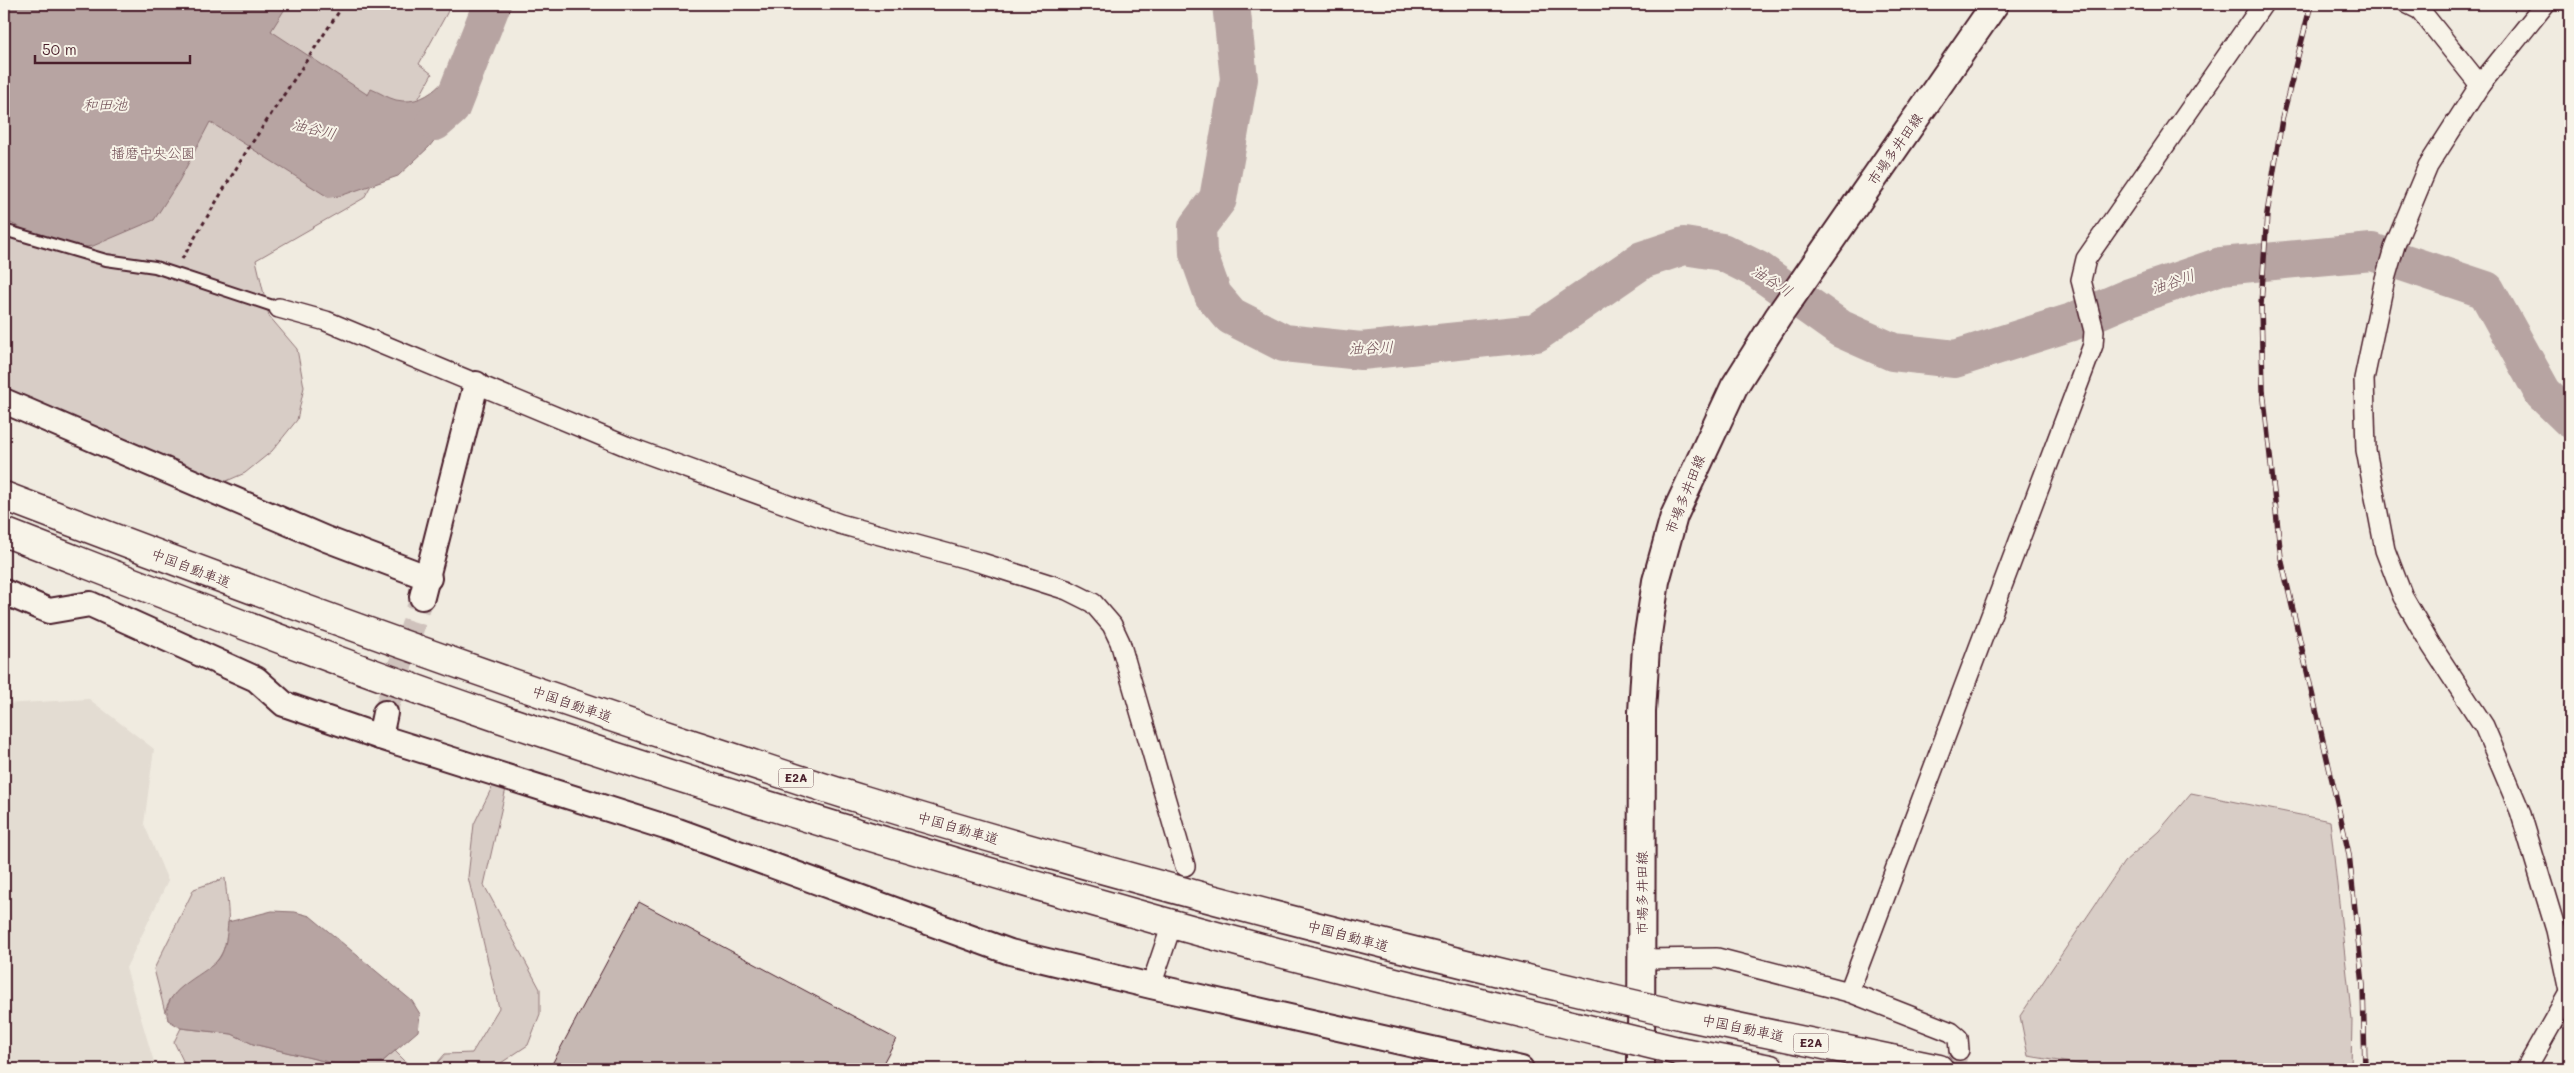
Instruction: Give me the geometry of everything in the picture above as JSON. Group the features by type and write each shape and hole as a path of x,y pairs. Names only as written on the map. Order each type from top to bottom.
{"highway":[{"name":"中国自動車道","path":"4,496 250,590 549,697 861,799 1154,885 1399,949 1684,1016 1939,1069"},
{"name":"E2A","path":"4,532 245,625 529,728 847,830 1132,913 1394,982 1678,1051 1770,1069"}],"main road":[{"name":"市場多井田線","path":"1641,1069 1642,712 1646,647 1656,581 1674,516 1702,451 1734,387 1778,317 1995,4"}],"street":[{"path":"1849,992 2094,344 2094,331 2081,280 2086,259 2263,4"},
{"path":"2408,4 2420,10 2480,85"},
{"path":"2526,1069 2570,994 2556,930 2520,811 2484,726 2403,597 2385,550 2366,450 2364,379 2385,279 2395,245 2428,166 2480,85 2545,4"},
{"path":"279,308 326,321 626,446 840,524 1067,590 1093,604 1112,625 1120,642 1185,866"},
{"path":"4,401 326,539 426,587 476,384"},
{"path":"4,592 49,611 90,604 256,679 284,704 380,737 678,831 1010,952 1151,986 1521,1069"},
{"path":"380,737 385,713"},
{"path":"1151,986 1168,933"},
{"path":"1642,959 1717,958 1849,992 1951,1032 1958,1038 1959,1050"}],"lane":[{"path":"4,230 106,260 155,267 279,308"}],"path":[{"path":"181,260 246,152 344,4"}],"shaded area":[{"path":"89,699 154,749 144,824 168,881 126,968 156,1069 4,1069 4,704"}],"green space":[{"name":"播磨中央公園","path":"4,4 450,4 419,64 432,74 364,198 256,260 269,316 297,349 304,387 297,420 272,451 245,473 222,483 4,388"},
{"path":"495,781 507,784 484,885 540,989 540,1014 528,1045 492,1069 432,1069 445,1054 472,1053 499,1008 468,877 474,824"},
{"path":"2191,793 2330,821 2352,1020 2351,1069 2108,1069 2028,1056 2020,1016 2124,862 2159,831"},
{"path":"225,878 228,930 224,949 213,965 174,995 168,1003 165,1012 154,969 194,889"},
{"path":"181,1028 232,1034 253,1044 336,1064 382,1062 395,1051 413,1069 187,1069 174,1042"},
{"path":"1090,1063 1109,1069 1079,1069"}],"water":[{"name":"和田池","path":"4,4 288,4 271,31 368,95 371,89 396,100 409,101 421,98 431,92 449,75 469,44 458,110 429,147 398,176 340,196 328,197 210,122 179,181 154,220 93,246 81,247 58,243 4,220"},
{"path":"272,911 295,912 310,916 412,1001 420,1014 418,1031 382,1062 336,1064 253,1044 232,1034 181,1028 168,1020 167,1010 170,1001 176,993 221,956 226,942 228,922"}],"building":[{"path":"639,902 896,1039 880,1069 561,1069 552,1064"}],"waterway":[{"name":"油谷川","path":"435,122 451,108 492,4"},
{"name":"油谷川","path":"1231,4 1239,79 1218,199 1197,227 1198,253 1213,295 1231,316 1284,343 1361,351 1536,333 1642,260 1684,246 1722,252 1758,270 1841,329 1893,352 1955,359 2072,322 2130,297 2221,266 2372,252 2486,290 2543,393 2570,419"}],"tunnel":[{"path":"385,713 422,597"},
{"path":"1169,933 1182,879"},
{"path":"1955,1069 1959,1050"}],"railway":[{"path":"2311,4 2282,119 2267,214 2261,305 2263,390 2281,558 2349,854 2363,985 2365,1069"}]}
